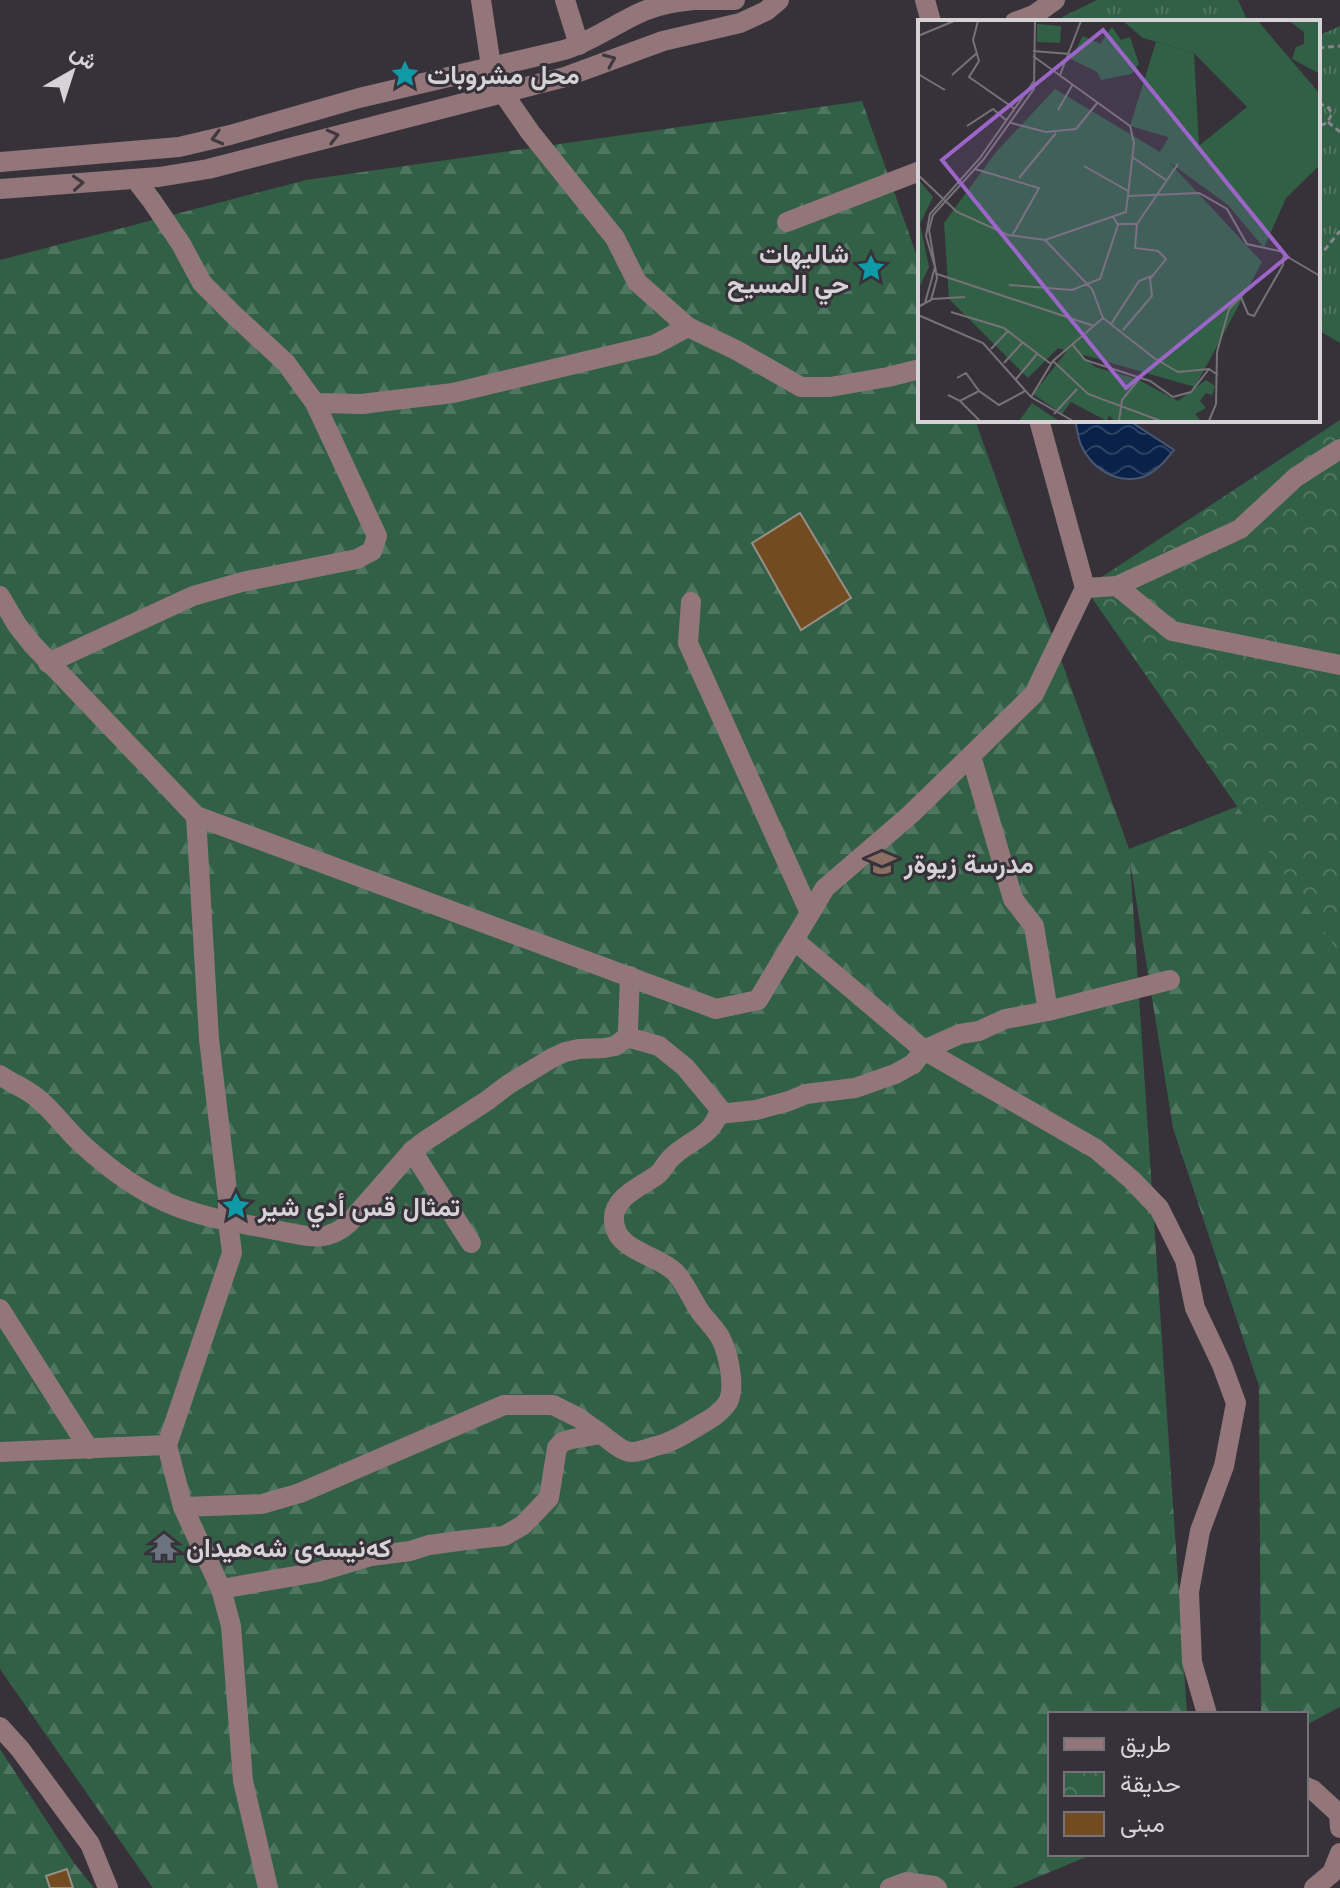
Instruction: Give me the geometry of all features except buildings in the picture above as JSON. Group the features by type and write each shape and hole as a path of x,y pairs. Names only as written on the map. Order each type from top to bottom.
{"street":[{"path":"481,0 491,66"},
{"path":"565,0 579,45"},
{"path":"0,162 179,147 359,98 549,54 579,45 646,10 662,5 694,0 735,0"},
{"path":"0,189 172,176 208,169 585,70 643,47 754,18 779,0"},
{"path":"925,0 930,20"},
{"path":"1020,20 1034,15 1055,0"},
{"path":"503,93 539,144 615,238 637,282 688,327 801,387 830,387 918,370"},
{"path":"787,222 918,172"},
{"path":"48,663 193,596 242,582 357,559 372,551 377,536 315,403 286,363 202,283 181,244 135,179"},
{"path":"315,403 361,404 453,393 654,345 688,327"},
{"path":"0,596 17,625 48,663 196,816 716,1009 758,1000 825,888 911,814 1034,694 1085,588 1040,422"},
{"path":"1085,588 1117,586 1240,529 1296,477 1340,449"},
{"path":"1117,586 1172,631 1340,665"},
{"path":"691,602 688,643 810,913"},
{"path":"971,756 1013,899 1034,926 1048,1011"},
{"path":"196,816 209,1039 232,1253 167,1445 183,1507 221,1589 231,1626 243,1781 268,1888"},
{"path":"794,940 924,1050 1096,1149 1159,1208 1185,1260 1195,1308 1236,1403 1224,1466 1200,1531 1189,1592 1192,1662 1206,1712"},
{"path":"627,1037 630,976"},
{"path":"719,1114 756,1110 806,1094 867,1085 895,1074 913,1064 924,1050 960,1034 979,1031 1005,1019 1170,980"},
{"path":"183,1507 262,1504 300,1493 504,1405 553,1405 579,1418 628,1452 668,1443 721,1411 730,1399 730,1369 719,1334 704,1318 674,1271 659,1260 628,1246 620,1239 614,1222 614,1214 623,1199 661,1172 671,1157 707,1133 717,1121 720,1109 685,1067 659,1046 627,1037"},
{"path":"0,1075 35,1096 81,1144 145,1191 183,1209 228,1222 329,1236 349,1223 412,1151 509,1084 565,1052 615,1046 627,1037"},
{"path":"412,1151 471,1243"},
{"path":"0,1309 89,1449"},
{"path":"221,1589 318,1572 371,1556 429,1545 504,1536 523,1525 549,1498 557,1448 562,1442 601,1434"},
{"path":"0,1452 167,1445"},
{"path":"0,1727 20,1749 90,1844 108,1888"},
{"path":"1308,1788 1339,1814 1340,1828"},
{"path":"1314,1888 1332,1873 1338,1858"},
{"path":"1336,1888 1338,1858"},
{"path":"890,1888 906,1882 937,1888"}],"path":[{"path":"1320,48 1340,46"},
{"path":"1320,104 1329,108 1331,117 1328,122 1320,124"},
{"path":"1328,122 1340,132"},
{"path":"1320,256 1340,231"}],"green space":[{"path":"1097,0 1238,0 1247,20 1063,20 1062,17"},
{"path":"1340,26 1340,343 1320,331 1320,35"},
{"path":"862,101 918,259 918,422 976,422 1129,849 1317,775 1340,901 1340,1707 1308,1724 1308,1712 1261,1712 1259,1386 1173,1128 1130,862 1187,1712 1048,1712 1048,1856 1088,1856 1012,1888 153,1888 0,1669 0,260 306,180"},
{"path":"1340,420 1340,954 1085,588"},
{"path":"0,1749 74,1863 94,1888 0,1888"}],"water":[{"path":"1075,422 1131,422 1174,450 1150,474 1129,479 1104,472 1085,453"}],"place":[{"name":"محل مشروبات","path":"405,74"},
{"name":"شاليهات حي المسيح","path":"871,268"},
{"name":"مدرسة زيوةر","path":"882,863"},
{"name":"تمثال قس أدي شير","path":"236,1206"},
{"name":"کەنیسەی شەهیدان","path":"164,1547"}]}
